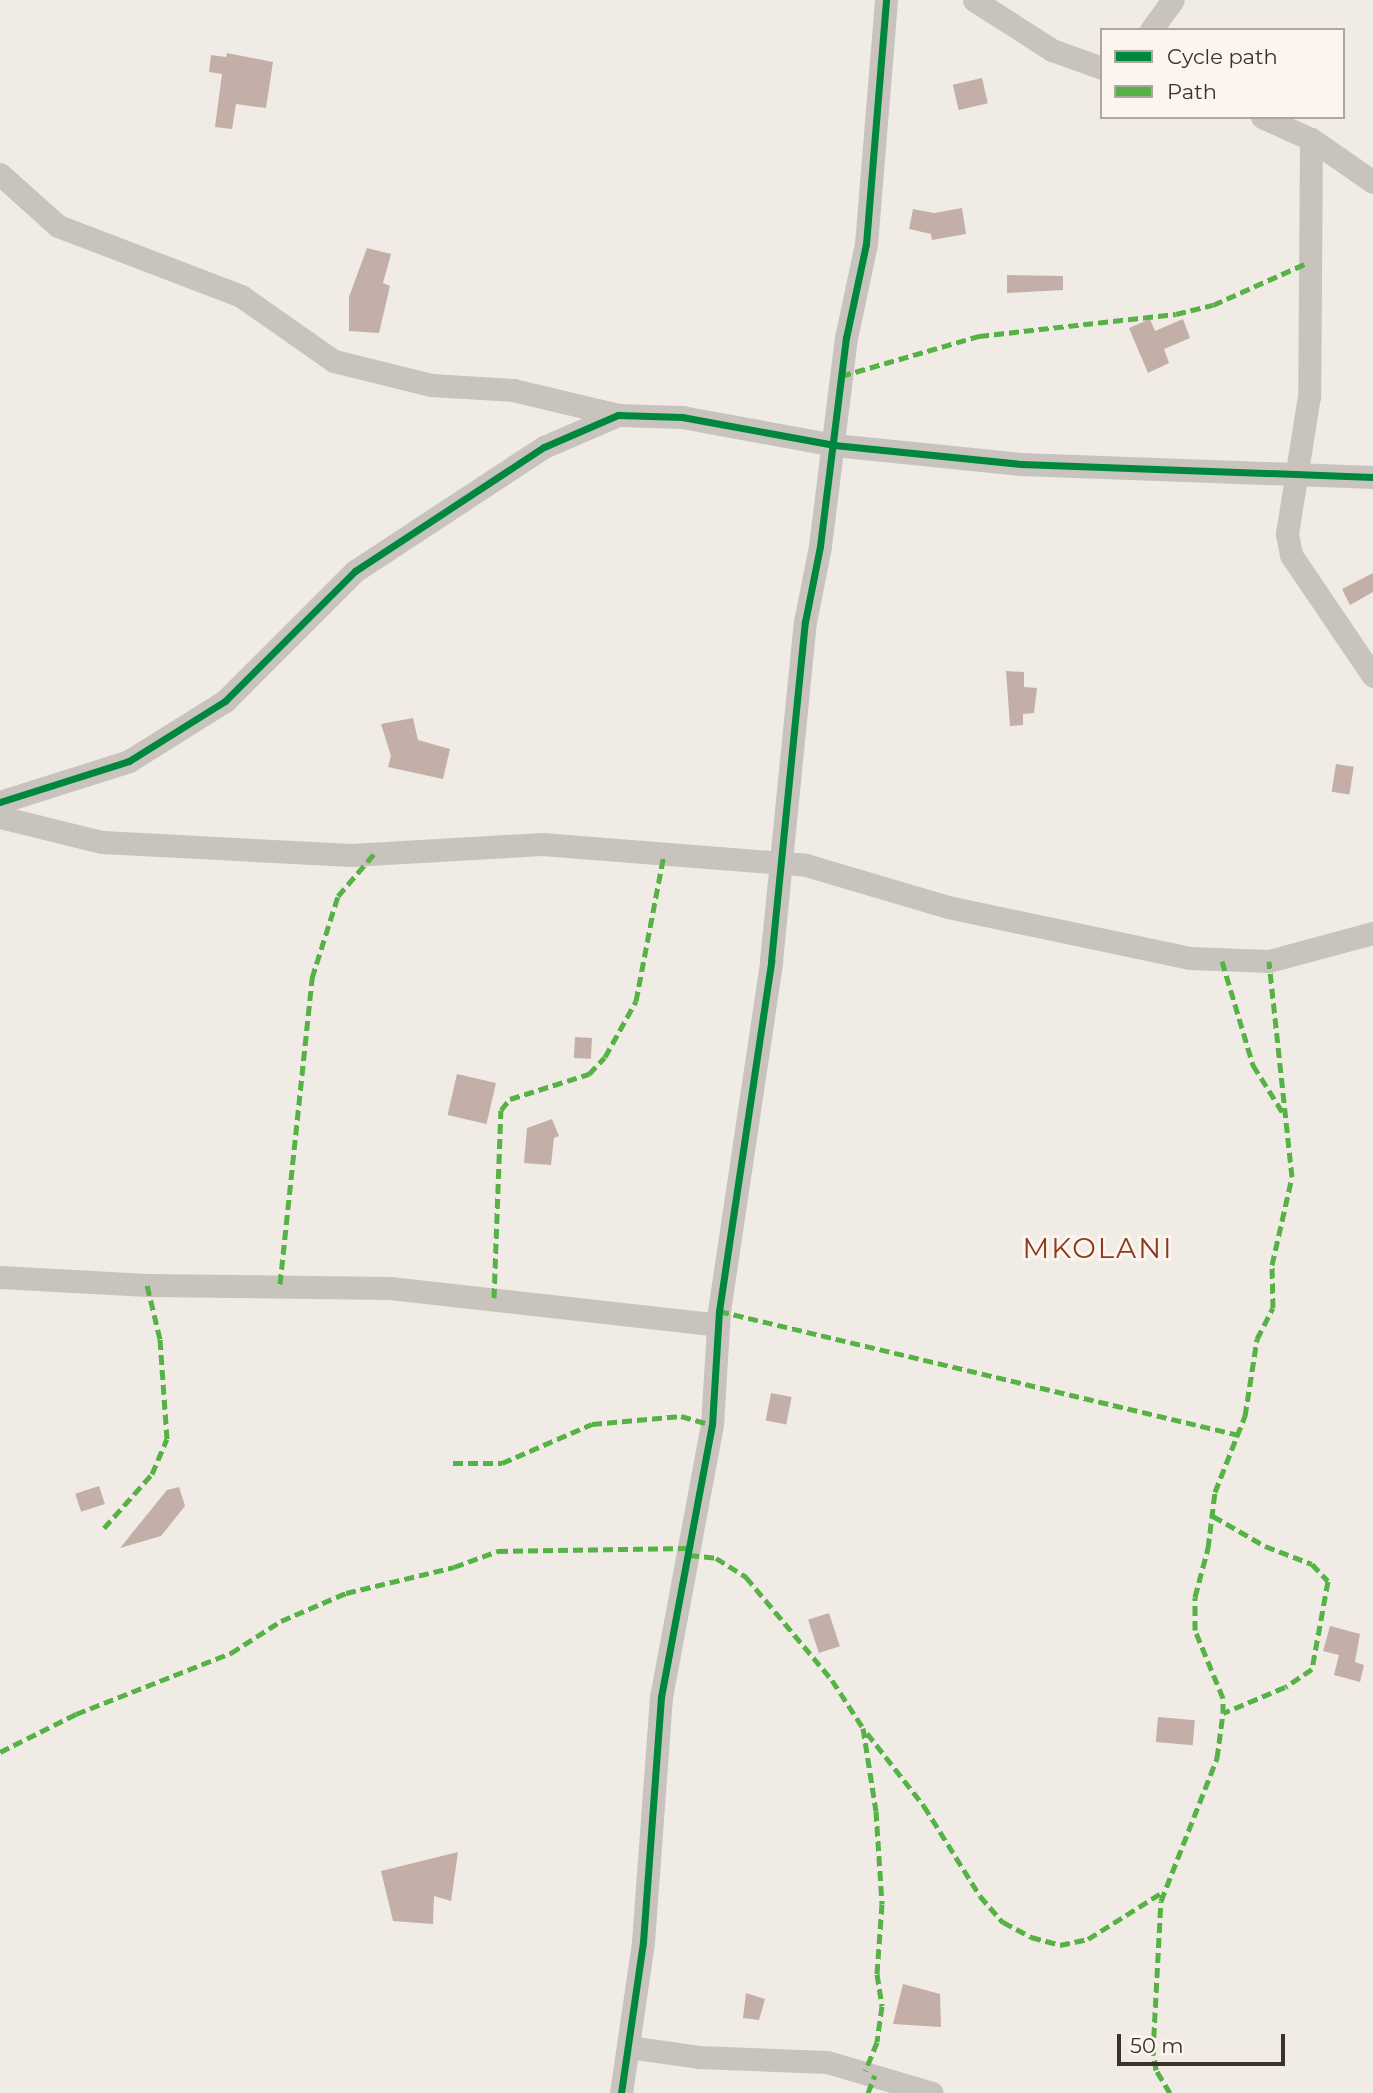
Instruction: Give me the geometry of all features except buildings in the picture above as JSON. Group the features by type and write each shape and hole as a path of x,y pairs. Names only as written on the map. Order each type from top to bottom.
{"street":[{"path":"621,2093 643,1942 661,1697 712,1425 718,1325 771,961 805,622 834,445 846,338 866,244 886,0"},
{"path":"974,0 1052,50 1100,67"},
{"path":"1152,28 1173,0"},
{"path":"1266,119 1311,139 1373,182"},
{"path":"1311,139 1309,396 1300,475 1288,524 1290,555 1373,676"},
{"path":"0,174 58,226 241,296 334,361 431,385 513,390 618,415 682,416 834,445 1021,464 1373,477"},
{"path":"0,802 129,761 225,701 355,571 544,447 618,415"},
{"path":"0,817 116,843 351,855 542,844 779,863 862,879 948,907 1188,958 1269,961 1373,933"},
{"path":"0,1277 147,1285 390,1288 718,1325"},
{"path":"629,2047 698,2057 827,2062 932,2093"}],"marked path":[{"path":"841,376 979,336 1176,314 1213,305 1309,262"},
{"path":"280,1284 312,978 338,896 374,854"},
{"path":"494,1298 501,1110 510,1099 589,1074 605,1057 636,1001 664,854"},
{"path":"1222,961 1253,1065 1283,1113"},
{"path":"1170,2093 1156,2070 1153,2052 1161,1901 1217,1758 1223,1713 1223,1698 1195,1630 1195,1597 1208,1548 1215,1492 1245,1416 1257,1339 1273,1308 1272,1265 1292,1177 1269,961"},
{"path":"104,1528 152,1474 167,1439 160,1339 147,1285"},
{"path":"719,1311 1239,1435"},
{"path":"453,1463 502,1463 592,1424 681,1416 712,1425"},
{"path":"1213,1516 1265,1546 1312,1564 1328,1581 1312,1669 1285,1687 1223,1713"},
{"path":"0,1752 76,1714 231,1653 281,1621 346,1593 454,1567 498,1551 690,1548"},
{"path":"689,1555 716,1558 746,1577 832,1680 863,1728 876,1811 882,1904 877,1974 882,2006 877,2042 865,2071"},
{"path":"867,1733 924,1806 980,1896 1003,1922 1031,1937 1060,1945 1088,1939 1163,1892"},
{"path":"868,2093 875,2075"}],"cycle path":[{"path":"621,2093 643,1942 661,1697 712,1425 719,1311 771,961 805,622 820,546 846,338 866,244 886,0"},
{"path":"0,802 129,761 225,701 355,571 544,447 618,415 682,417 834,445 1021,464 1373,477"}],"district":[{"name":"MKOLANI","path":"1098,1248"}]}
